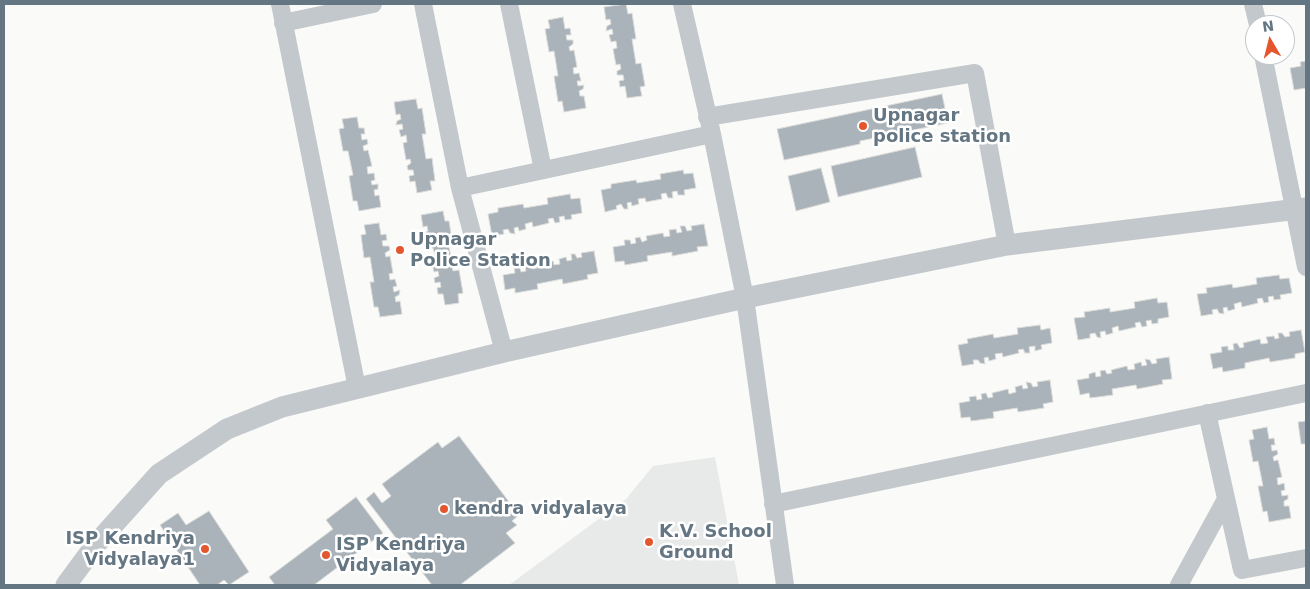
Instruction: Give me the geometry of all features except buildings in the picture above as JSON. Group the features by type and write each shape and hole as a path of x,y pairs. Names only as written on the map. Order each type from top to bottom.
{"street":[{"path":"280,4 357,388"},
{"path":"283,23 373,4"},
{"path":"423,4 460,188 504,352"},
{"path":"509,4 543,170"},
{"path":"682,4 712,134 745,298 785,585"},
{"path":"1266,65 1300,209 1306,267"},
{"path":"707,117 975,73 1007,245"},
{"path":"460,188 712,134"},
{"path":"66,585 97,543 159,474 227,429 282,407 504,352 745,298 1007,245 1300,209"},
{"path":"773,504 1306,392"},
{"path":"1207,413 1242,570 1306,558"},
{"path":"1178,585 1226,499"}],"shaded area":[{"name":"K.V. School Ground","path":"715,457 739,585 509,585 626,499 653,466"}],"place":[{"name":"Upnagar police station","path":"863,126"},
{"name":"Upnagar Police Station","path":"400,250"},
{"name":"kendra vidyalaya","path":"444,509"},
{"name":"K.V. School Ground","path":"649,542"},
{"name":"ISP Kendriya Vidyalaya1","path":"205,549"},
{"name":"ISP Kendriya Vidyalaya","path":"326,555"}]}
